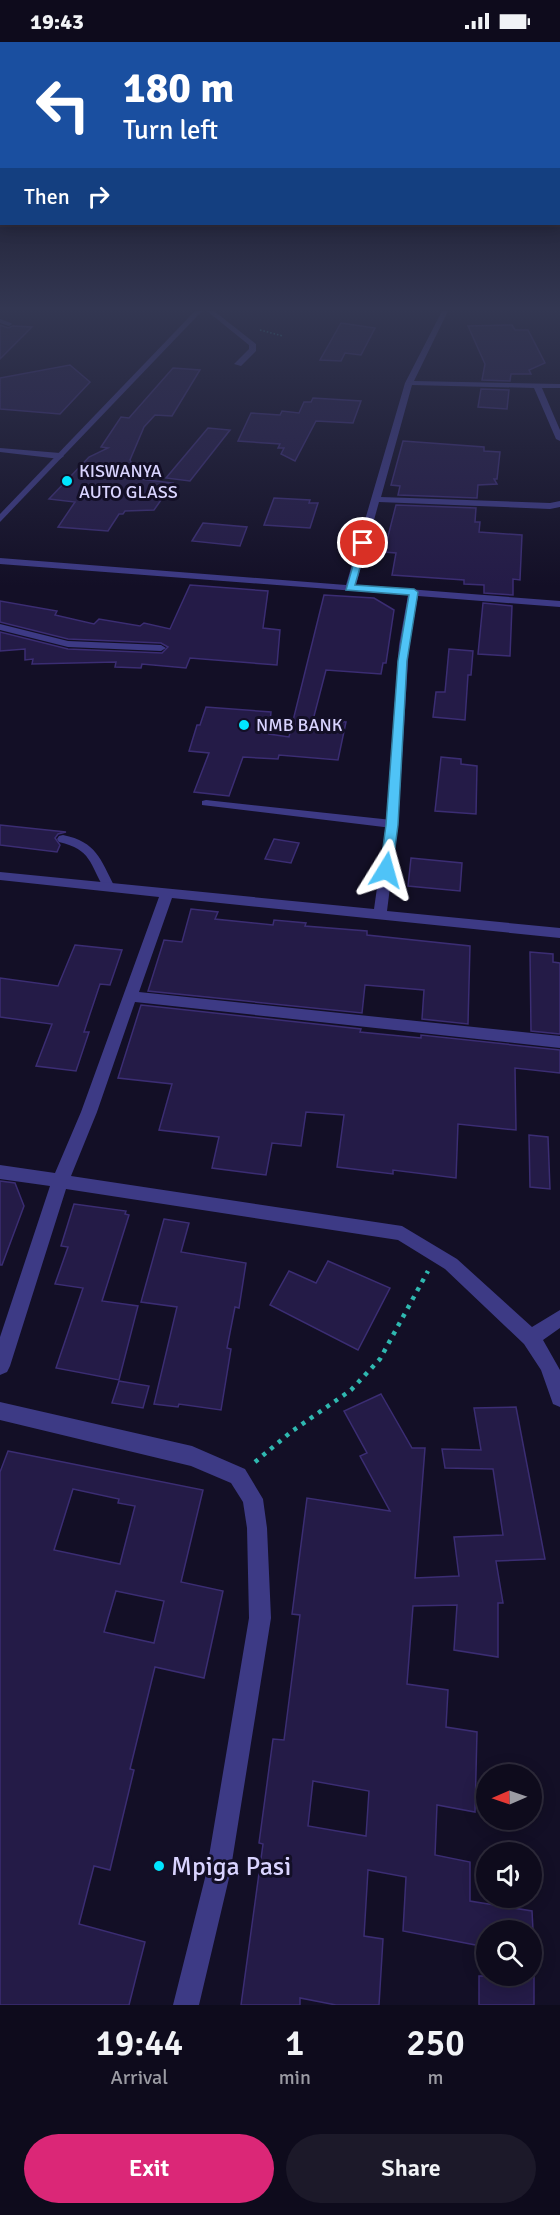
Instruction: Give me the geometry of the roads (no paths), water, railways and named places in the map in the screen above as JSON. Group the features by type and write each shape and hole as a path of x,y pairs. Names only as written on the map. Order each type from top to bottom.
{"street":[{"path":"0,519 111,403"},
{"path":"350,588 403,403"},
{"path":"544,403 560,439"},
{"path":"0,450 60,456"},
{"path":"376,499 557,506"},
{"path":"0,561 560,604"},
{"path":"380,915 392,825 400,684 414,592"},
{"path":"0,876 560,933"},
{"path":"0,1366 60,1180 88,1112 167,892"},
{"path":"130,996 560,1042"},
{"path":"0,1172 402,1233 451,1264 531,1338 549,1366 560,1398"},
{"path":"531,1338 560,1318"},
{"path":"0,1411 192,1455 238,1476 253,1499 257,1528 261,1618 218,1874 186,2005"}],"lane":[{"path":"0,627 68,644 161,648"},
{"path":"206,803 392,825"},
{"path":"63,839 78,841 87,846 109,887"}],"place":[{"name":"KISWANYA AUTO GLASS","path":"67,481"},
{"name":"NMB BANK","path":"244,725"},
{"name":"Mpiga Pasi","path":"159,1866"}]}
